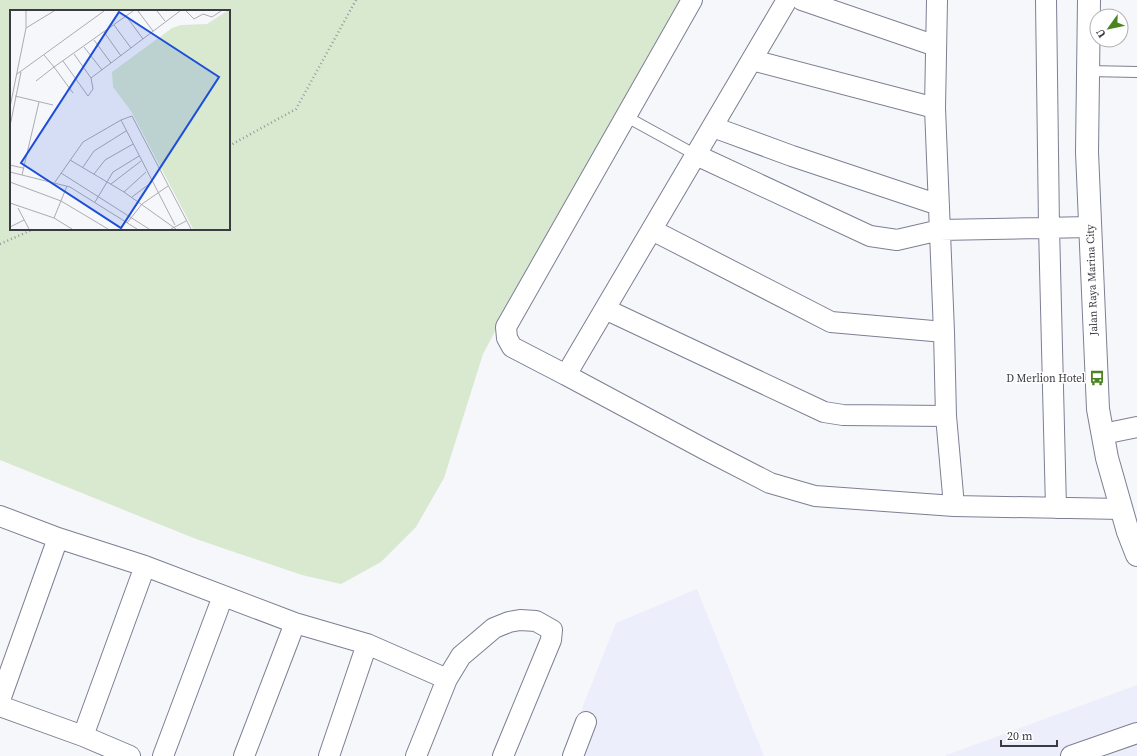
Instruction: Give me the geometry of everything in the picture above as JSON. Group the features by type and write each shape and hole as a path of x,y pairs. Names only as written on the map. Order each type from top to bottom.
{"main road":[{"name":"Jalan Raya Marina City","path":"1089,0 1087,152 1098,409 1107,458 1128,532 1137,555"}],"street":[{"path":"692,0 506,327 507,338 512,347 770,483 815,496 954,506 1122,509"},
{"path":"566,375 788,0"},
{"path":"802,0 936,46"},
{"path":"937,0 934,108 944,332 946,416 954,506"},
{"path":"1046,0 1049,228 1056,508"},
{"path":"752,60 934,108"},
{"path":"713,127 792,156 939,205"},
{"path":"696,155 870,236 897,240 940,230 1090,226"},
{"path":"652,230 831,322 944,332"},
{"path":"605,309 824,412 843,415 946,416"},
{"path":"1103,434 1137,427"},
{"path":"0,516 58,538 145,566 295,623 367,644 447,679"},
{"path":"0,700 58,538"},
{"path":"84,736 145,566"},
{"path":"163,756 223,596"},
{"path":"416,756 447,679 461,656 494,628 509,622 520,620 536,621 552,630 551,640 503,756"},
{"path":"244,756 295,623"},
{"path":"329,756 367,644"},
{"path":"0,706 84,736 130,756"},
{"path":"573,756 586,722"},
{"path":"1071,756 1137,733"}],"lane":[{"path":"1088,71 1137,72"},
{"path":"625,116 696,155"}],"path":[{"path":"230,145 296,109 356,0"},
{"path":"0,244 32,230"}],"shaded area":[{"path":"697,589 764,756 563,756 616,623"},
{"path":"1137,685 1137,756 944,756"}],"green space":[{"path":"0,0 682,0 508,307 483,354 444,478 416,527 381,562 341,584 302,575 196,539 0,460"}],"place":[{"name":"D Merlion Hotel","path":"1097,378"}]}
